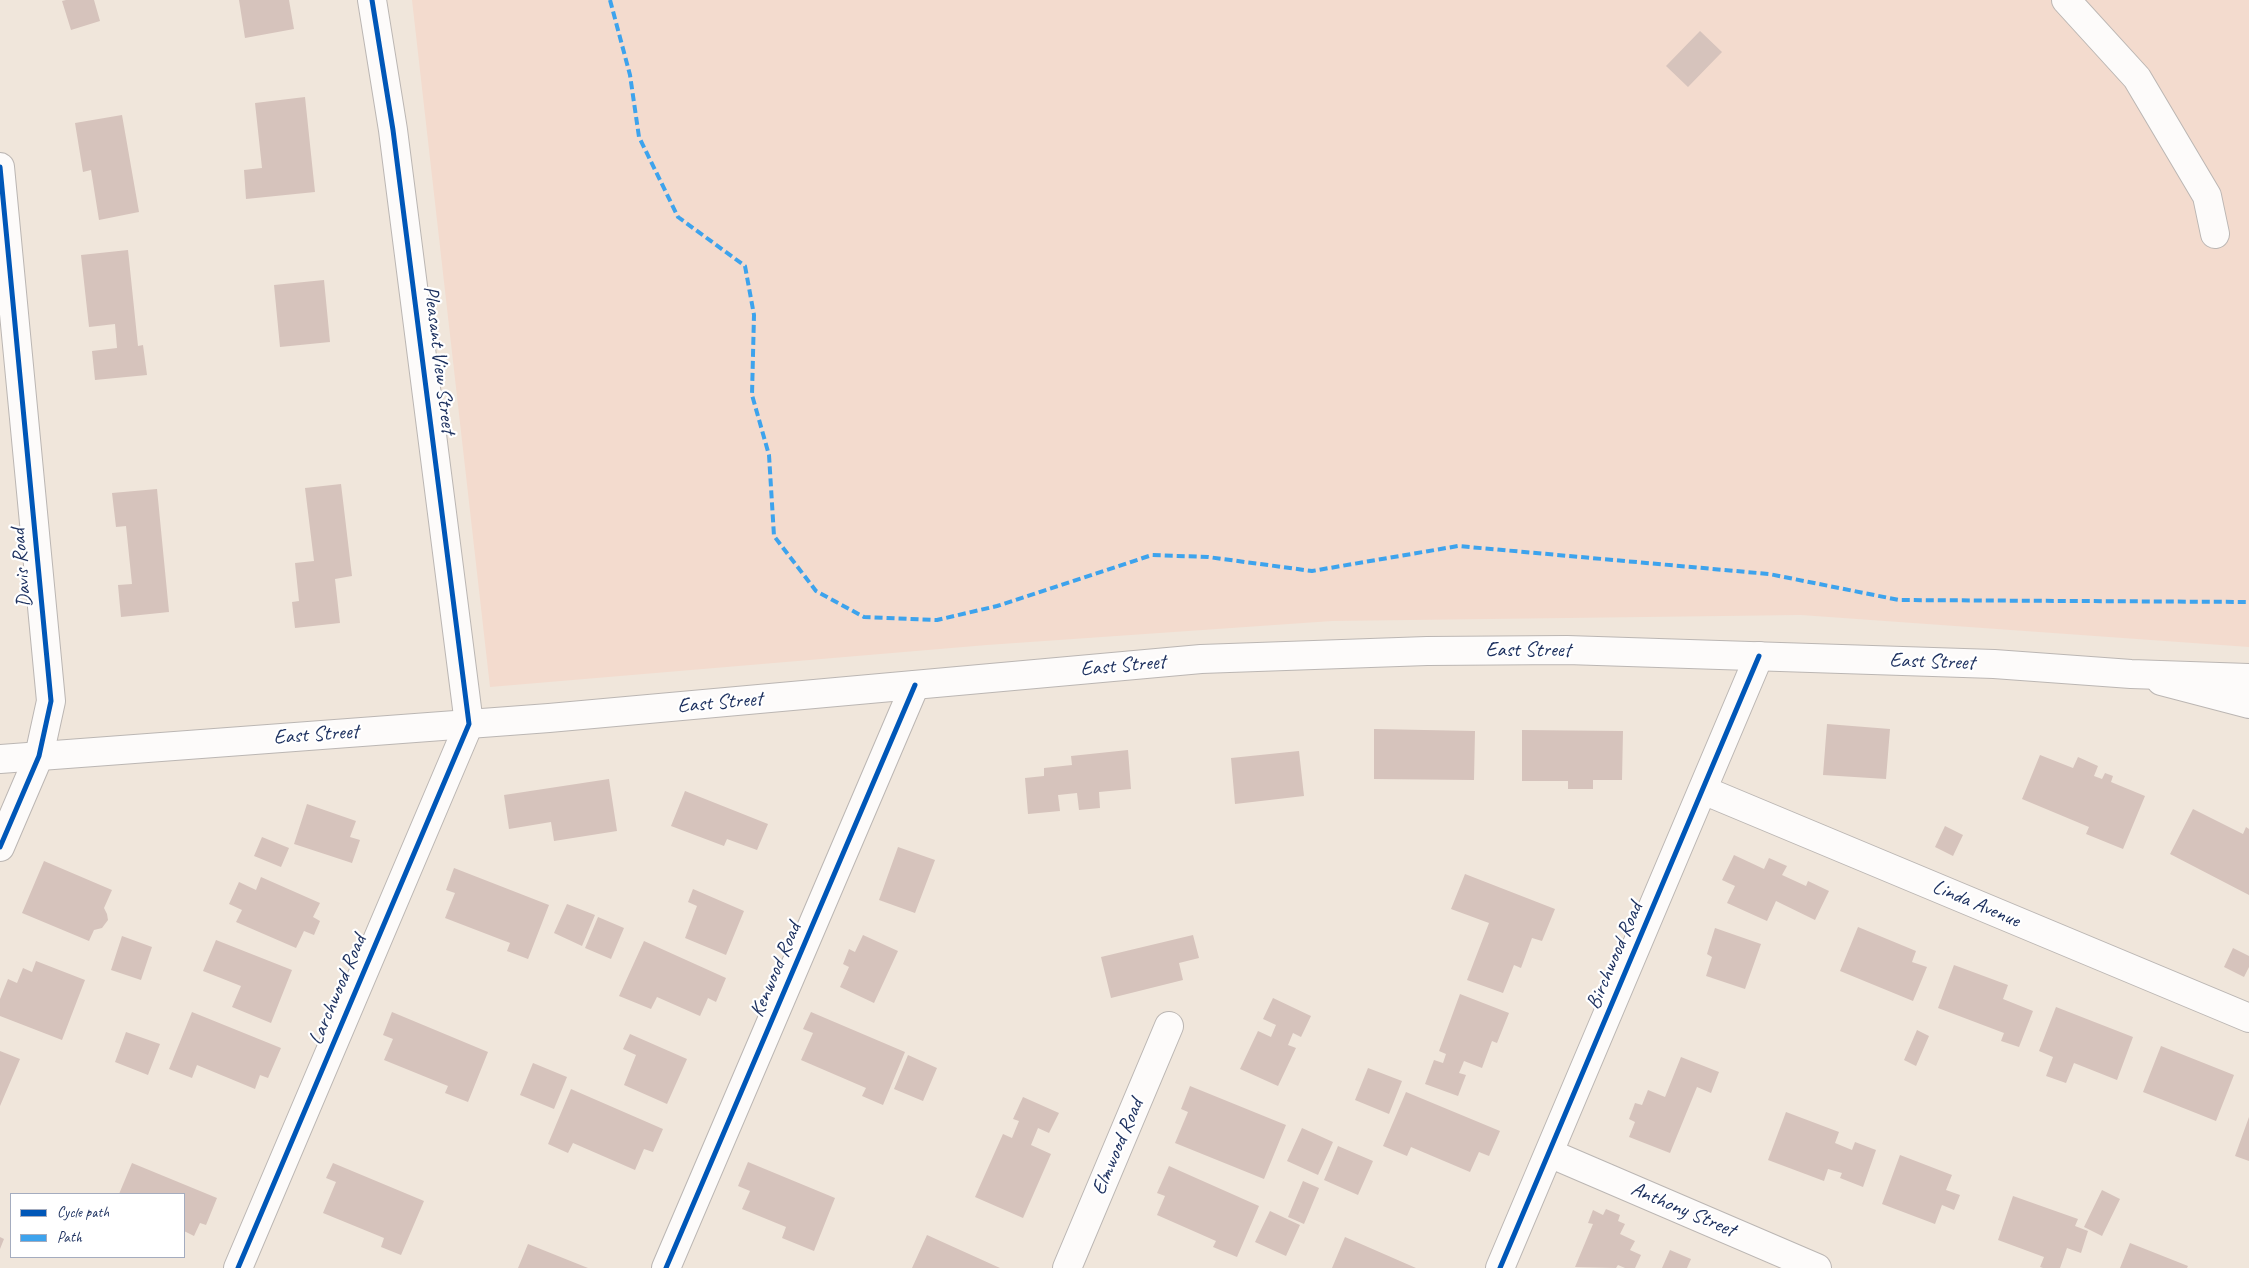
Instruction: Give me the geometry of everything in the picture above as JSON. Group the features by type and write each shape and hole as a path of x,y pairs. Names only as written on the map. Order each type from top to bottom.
{"street":[{"name":"Pleasant View Street","path":"372,0 393,130 469,724"},
{"path":"2066,0 2137,78 2207,196 2215,234"},
{"name":"Davis Road","path":"0,167 51,701 39,756 0,847"},
{"name":"East Street","path":"0,759 469,724 1201,659 1397,652 1567,650 1994,664 2131,674 2249,678"},
{"name":"Birchwood Road","path":"1500,1268 1759,656"},
{"path":"2131,674 2249,704"},
{"name":"Kenwood Road","path":"666,1268 915,685"},
{"name":"Larchwood Road","path":"238,1268 469,724"},
{"name":"Linda Avenue","path":"1702,790 2249,1018"},
{"name":"Elmwood Road","path":"1067,1268 1169,1026"},
{"name":"Anthony Street","path":"1549,1152 1817,1268"}],"shaded area":[{"path":"412,0 2249,0 2249,647 1801,615 1332,621 987,645 490,687"}],"building":[{"path":"94,0 100,21 71,30 62,1"},
{"path":"239,0 289,0 294,29 245,38"},
{"path":"1700,31 1722,52 1688,87 1666,66"},
{"path":"305,97 315,192 246,199 244,170 262,168 255,103"},
{"path":"122,115 139,212 99,220 91,170 83,172 75,123"},
{"path":"128,250 138,346 143,345 147,375 95,380 92,351 117,348 115,324 89,327 81,255"},
{"path":"324,280 330,342 280,347 274,285"},
{"path":"341,484 352,576 335,579 340,623 295,628 292,602 299,601 295,563 314,561 305,488"},
{"path":"157,489 169,612 121,617 118,585 132,584 126,526 116,527 112,493"},
{"path":"1827,724 1890,729 1886,779 1823,775"},
{"path":"1374,729 1475,731 1474,780 1374,779"},
{"path":"1522,730 1623,731 1622,780 1593,780 1593,789 1568,789 1568,781 1522,781"},
{"path":"1128,750 1131,789 1099,792 1100,808 1079,810 1077,793 1058,795 1060,811 1028,814 1025,778 1044,776 1044,768 1072,765 1071,756"},
{"path":"1299,751 1304,796 1235,804 1231,758"},
{"path":"2040,755 2073,768 2078,757 2098,766 2094,776 2102,779 2105,773 2113,776 2111,782 2145,796 2123,849 2086,834 2089,827 2022,799"},
{"path":"609,779 617,831 554,841 551,822 509,829 504,795"},
{"path":"685,791 768,824 757,850 727,839 724,846 671,826"},
{"path":"307,804 356,821 350,837 360,840 352,863 294,844"},
{"path":"2193,809 2243,834 2246,827 2249,829 2249,895 2170,854"},
{"path":"1945,826 1963,835 1953,856 1935,847"},
{"path":"262,837 289,848 281,867 254,856"},
{"path":"898,847 935,860 915,913 879,900"},
{"path":"1734,855 1764,869 1769,858 1787,866 1782,875 1806,886 1808,881 1829,891 1815,920 1776,901 1767,921 1727,903 1735,886 1722,880"},
{"path":"44,861 112,890 104,908 108,920 102,928 94,930 89,941 22,913"},
{"path":"454,868 549,905 528,959 507,951 510,943 445,918 455,893 446,890"},
{"path":"1465,874 1555,909 1542,941 1532,938 1521,968 1514,965 1503,993 1467,980 1489,923 1451,909"},
{"path":"261,877 320,903 313,917 320,921 314,935 304,931 296,948 236,922 242,910 229,904 239,882 256,890"},
{"path":"693,889 744,911 726,955 685,938 697,906 688,902"},
{"path":"567,904 595,915 582,946 554,933"},
{"path":"598,917 624,928 611,959 585,948"},
{"path":"1858,927 1916,951 1912,962 1927,967 1913,1001 1840,971"},
{"path":"1715,928 1761,944 1745,989 1706,976 1712,957 1707,954"},
{"path":"863,935 898,951 874,1003 840,987 849,967 843,964 849,949 855,952"},
{"path":"1193,935 1199,958 1179,963 1183,980 1111,998 1101,957"},
{"path":"122,936 152,947 141,980 111,970"},
{"path":"216,940 292,970 271,1023 232,1007 241,986 203,971"},
{"path":"644,941 726,978 716,1002 708,998 700,1016 657,997 651,1009 619,996"},
{"path":"2233,948 2249,956 2249,967 2244,977 2224,967"},
{"path":"36,961 85,980 62,1040 0,1016 0,999 8,979 17,983 23,968 32,972"},
{"path":"1954,965 2008,985 2003,999 2033,1011 2019,1047 2001,1041 2004,1033 1938,1008"},
{"path":"1460,994 1509,1013 1497,1043 1492,1041 1482,1068 1464,1061 1459,1073 1466,1075 1458,1096 1425,1084 1434,1060 1443,1063 1446,1054 1439,1051"},
{"path":"1273,998 1311,1016 1301,1037 1293,1033 1288,1045 1296,1048 1278,1086 1240,1069 1258,1031 1271,1037 1276,1025 1263,1019"},
{"path":"2056,1007 2133,1037 2117,1080 2074,1063 2066,1083 2046,1076 2053,1057 2039,1051"},
{"path":"192,1012 281,1048 268,1078 260,1075 255,1089 197,1065 192,1078 169,1069"},
{"path":"392,1012 488,1052 468,1102 445,1093 448,1086 384,1060 393,1039 383,1035"},
{"path":"811,1012 905,1052 883,1105 862,1096 866,1088 801,1060 813,1033 803,1029"},
{"path":"1917,1030 1929,1036 1916,1066 1904,1060"},
{"path":"126,1032 160,1044 148,1075 115,1062"},
{"path":"630,1034 687,1059 667,1104 624,1085 636,1055 623,1049"},
{"path":"2161,1046 2234,1075 2216,1121 2143,1092"},
{"path":"0,1051 20,1059 0,1106"},
{"path":"908,1055 937,1068 923,1101 894,1089"},
{"path":"1681,1057 1719,1072 1711,1093 1697,1087 1670,1153 1629,1137 1635,1122 1629,1119 1635,1103 1642,1105 1648,1090 1665,1097"},
{"path":"533,1063 567,1077 554,1109 520,1095"},
{"path":"1368,1068 1402,1081 1389,1114 1355,1100"},
{"path":"1190,1086 1286,1125 1264,1179 1175,1143 1188,1112 1181,1109"},
{"path":"571,1089 663,1129 653,1152 644,1149 635,1170 573,1143 568,1153 548,1144"},
{"path":"1406,1092 1500,1131 1489,1156 1479,1152 1470,1172 1411,1147 1407,1156 1383,1146"},
{"path":"1023,1097 1059,1113 1049,1133 1038,1128 1031,1145 1051,1154 1023,1218 975,1197 1003,1134 1012,1138 1019,1121 1013,1119"},
{"path":"1786,1112 1839,1132 1835,1143 1852,1150 1855,1142 1876,1150 1863,1187 1840,1178 1842,1173 1828,1169 1824,1181 1768,1160"},
{"path":"2249,1117 2249,1161 2235,1156"},
{"path":"1302,1128 1333,1142 1318,1175 1287,1161"},
{"path":"1338,1146 1373,1161 1358,1195 1324,1180"},
{"path":"1900,1155 1952,1175 1946,1190 1960,1195 1954,1210 1942,1205 1935,1224 1882,1204"},
{"path":"748,1162 835,1198 814,1251 782,1238 786,1227 742,1209 750,1191 738,1186"},
{"path":"132,1163 217,1198 206,1225 200,1223 194,1236 185,1232 185,1193 119,1193"},
{"path":"333,1163 424,1201 401,1255 381,1247 384,1238 323,1213 336,1182 326,1178"},
{"path":"1169,1166 1259,1206 1237,1257 1213,1247 1216,1241 1157,1215 1165,1196 1157,1193"},
{"path":"1303,1181 1319,1188 1304,1224 1288,1217"},
{"path":"2102,1190 2120,1199 2102,1236 2084,1227"},
{"path":"2013,1196 2078,1219 2075,1226 2088,1231 2081,1253 2067,1248 2060,1268 2043,1268 2040,1267 2044,1257 1998,1240"},
{"path":"1606,1209 1620,1215 1618,1221 1625,1224 1620,1234 1635,1241 1630,1250 1641,1255 1635,1268 1625,1268 1618,1265 1616,1268 1575,1267 1593,1224 1588,1223 1593,1210 1603,1215"},
{"path":"1270,1211 1300,1225 1286,1256 1255,1242"},
{"path":"927,1235 1000,1268 912,1268"},
{"path":"0,1237 4,1239 0,1249"},
{"path":"1345,1237 1416,1268 1332,1268"},
{"path":"2130,1243 2188,1266 2187,1268 2120,1268"},
{"path":"528,1244 588,1268 518,1268"},
{"path":"1670,1250 1691,1259 1687,1268 1662,1268"}],"marked path":[{"path":"610,0 630,75 639,137 678,217 745,266 754,315 752,395 769,455 774,536 816,591 864,617 937,620 997,606 1152,555 1208,557 1312,571 1458,546 1769,574 1899,600 2249,602"}],"cycle path":[{"path":"238,1268 469,724 393,130 372,0"},
{"path":"0,167 51,701 39,756 0,847"},
{"path":"1500,1268 1759,656"},
{"path":"666,1268 915,685"}]}
